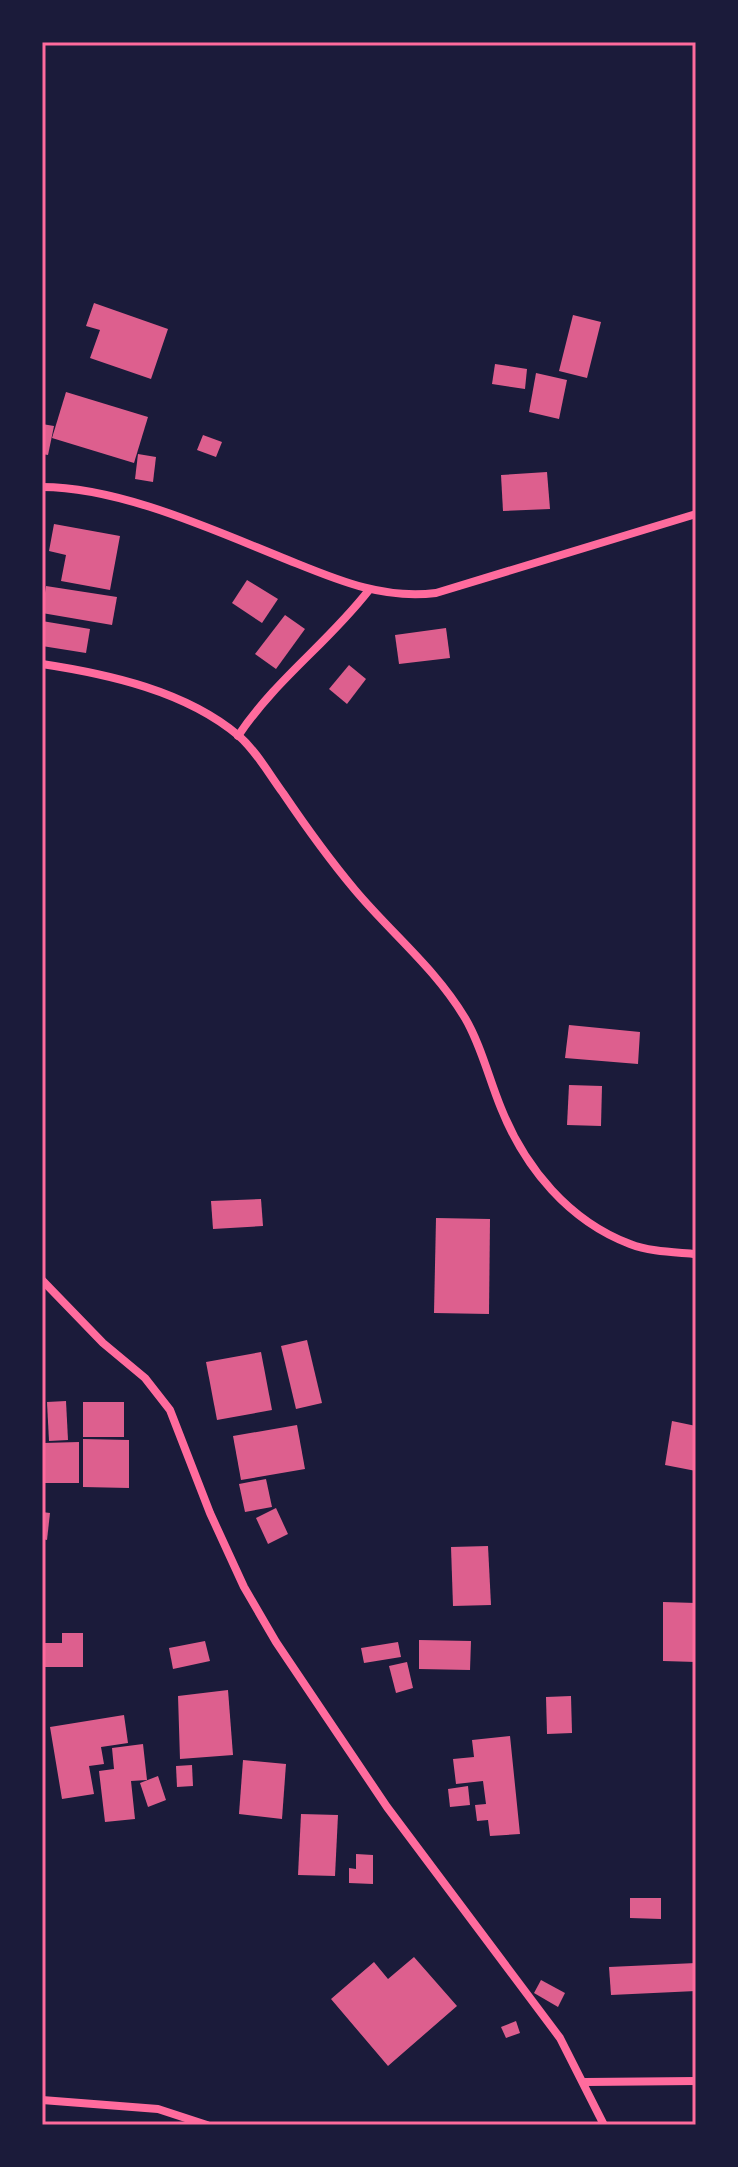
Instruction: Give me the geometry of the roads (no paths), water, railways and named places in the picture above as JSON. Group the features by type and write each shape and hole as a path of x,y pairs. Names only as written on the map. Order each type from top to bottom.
{"street":[{"path":"42,487 78,490 122,501 369,590 395,595 436,593 696,514"},
{"path":"238,736 262,700 339,627 369,590"},
{"path":"42,664 112,677 168,697 209,716 238,736 260,760 348,882 441,981 467,1021 519,1145 543,1179 570,1209 597,1229 633,1246 696,1254"},
{"path":"42,1280 82,1323 145,1378 170,1410 210,1513 244,1587 276,1642 387,1807 560,2038 585,2082 604,2125"},
{"path":"585,2082 696,2081"},
{"path":"42,2100 158,2109 179,2113 207,2125"}]}
